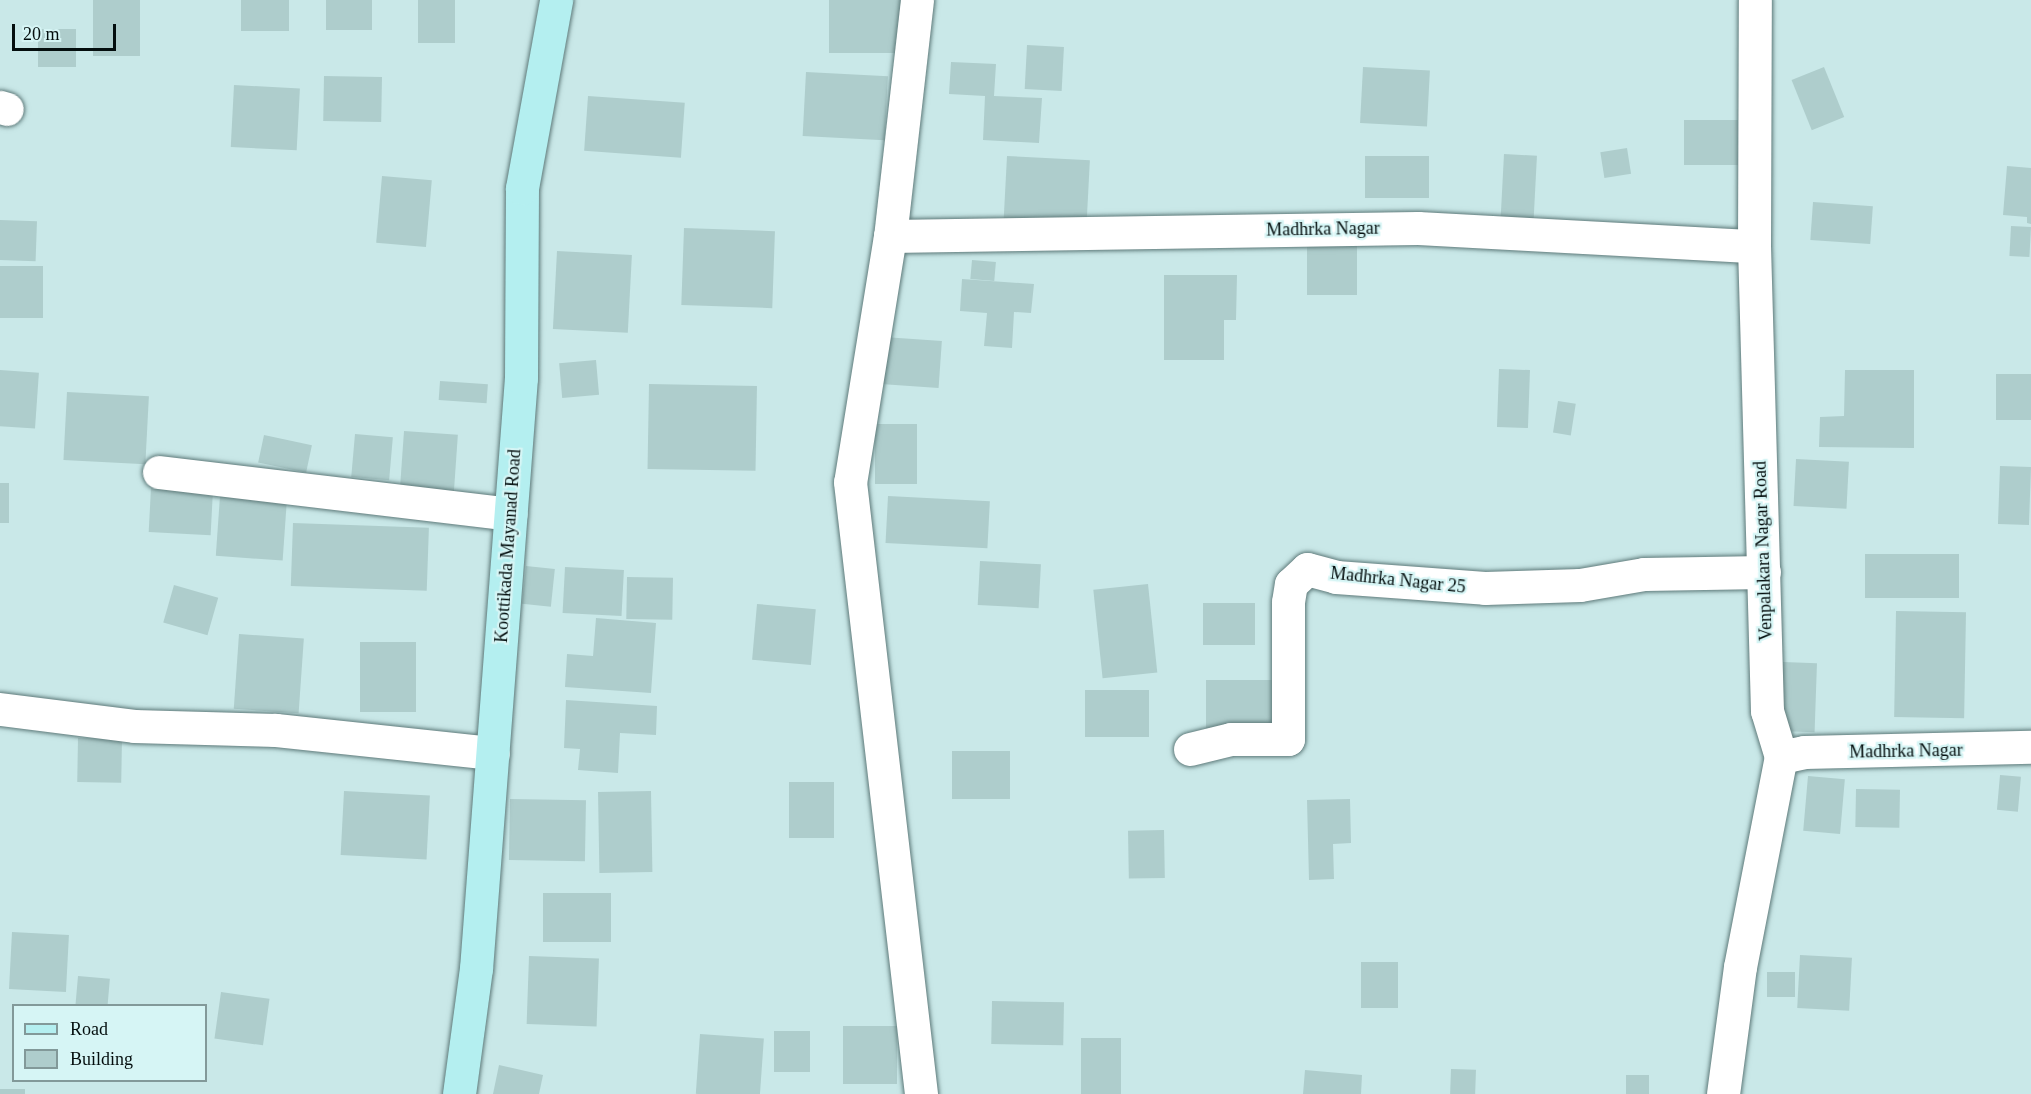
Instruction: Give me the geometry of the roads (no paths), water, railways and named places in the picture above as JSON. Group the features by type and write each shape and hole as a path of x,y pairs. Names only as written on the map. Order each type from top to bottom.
{"main road":[{"name":"Koottikada Mayanad Road","path":"459,1094 476,969 521,378 522,188 556,0"}],"street":[{"path":"917,0 891,236 850,482 921,1094"},
{"name":"Venpalakara Nagar Road","path":"1723,1094 1740,967 1781,757 1767,711 1754,246 1755,0"},
{"name":"Madhrka Nagar","path":"891,236 1418,228 1754,246"},
{"path":"159,472 511,514"},
{"name":"Madhrka Nagar 25","path":"1190,749 1231,739 1288,739 1288,602 1291,584 1307,569 1336,577 1485,588 1580,585 1644,574 1764,572"},
{"path":"0,709 134,726 276,730 493,753"},
{"name":"Madhrka Nagar","path":"1781,757 1804,752 2031,747"}]}
